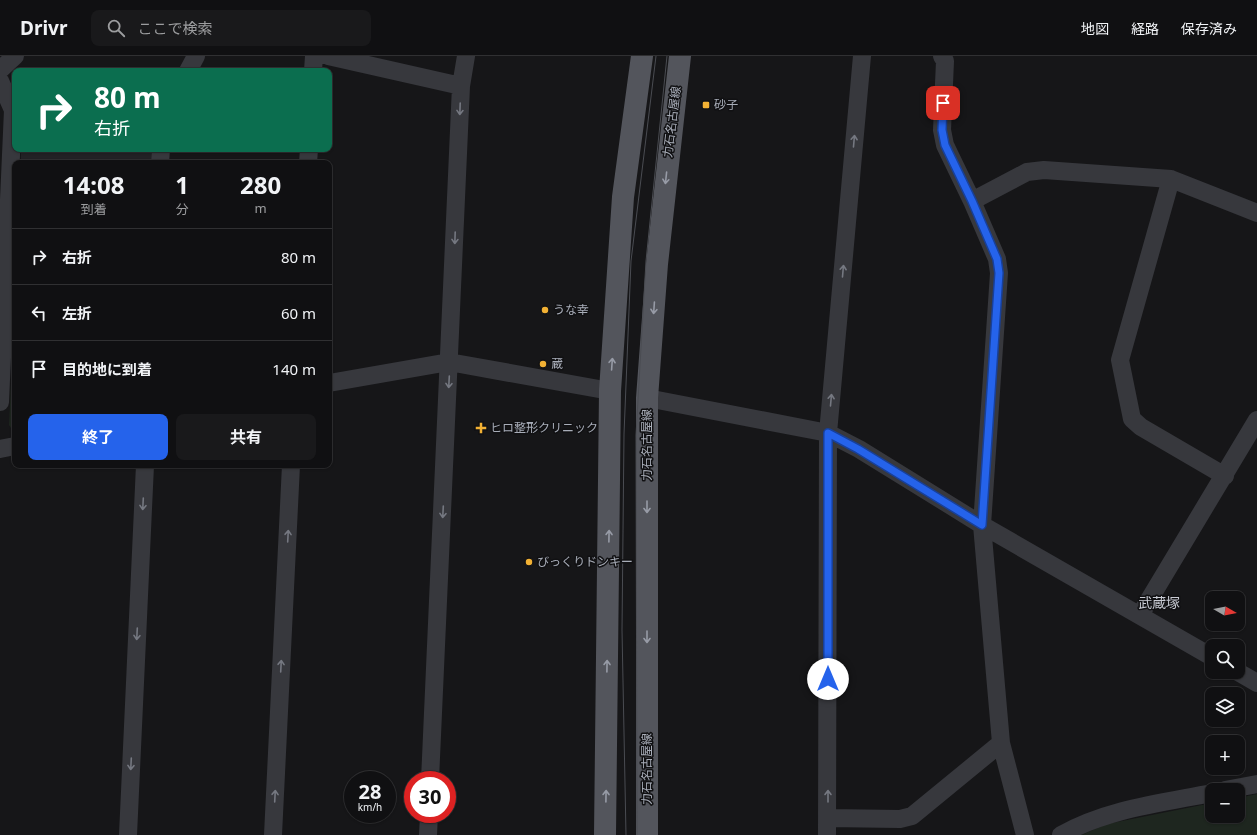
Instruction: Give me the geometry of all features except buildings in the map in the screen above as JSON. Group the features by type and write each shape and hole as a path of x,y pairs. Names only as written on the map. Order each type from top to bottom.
{"main road":[{"path":"605,835 610,391 624,198 642,56"},
{"name":"力石名古屋線","path":"647,835 647,398 659,249 680,56"}],"street":[{"path":"0,70 15,56"},
{"path":"190,68 196,56"},
{"path":"313,68 314,56"},
{"path":"328,56 461,86"},
{"path":"430,771 461,86 466,56"},
{"path":"862,56 828,433 827,826 900,819 912,816 1001,743"},
{"path":"942,56 945,61 942,130 945,145 972,201 997,259 999,273 982,525 1001,743 1025,835"},
{"path":"0,81 12,108"},
{"path":"0,402 12,136"},
{"path":"972,201 1027,172 1044,170 1171,178 1257,213"},
{"path":"1171,178 1120,360 1132,419 1141,427 1225,476"},
{"path":"332,382 449,362 610,391"},
{"path":"647,398 828,433 858,449 982,525 1205,653"},
{"path":"1140,616 1225,476 1257,420"},
{"path":"0,449 12,447"},
{"path":"128,835 145,468"},
{"path":"273,835 291,468"},
{"path":"1245,676 1257,683"},
{"path":"1245,786 1257,784"},
{"path":"1061,835 1077,826 1107,814 1205,794"},
{"path":"428,835 429,823"}],"shaded area":[{"path":"21,152 152,152 151,160 21,160"},
{"path":"12,362 12,430 9,425"},
{"path":"1257,794 1257,835 1081,835 1107,824 1205,804 1205,823 1245,823 1245,797"}],"tram line":[{"path":"626,835 622,630 624,434 631,261 656,56"},
{"path":"637,835 636,435 646,261 667,56"}],"place":[{"name":"砂子","path":"706,105"},
{"name":"うな幸","path":"545,310"},
{"name":"蔵","path":"543,364"},
{"name":"ヒロ整形クリニック","path":"481,428"},
{"name":"びっくりドンキー","path":"529,562"}],"district":[{"name":"武蔵塚","path":"1159,603"}],"route":[{"path":"828,679 828,433 858,449 982,525 999,273 997,259 972,201 945,145 942,130 943,103"}]}
